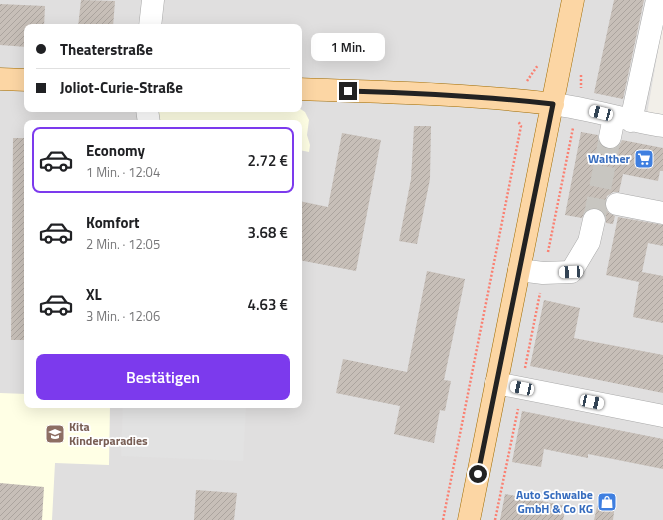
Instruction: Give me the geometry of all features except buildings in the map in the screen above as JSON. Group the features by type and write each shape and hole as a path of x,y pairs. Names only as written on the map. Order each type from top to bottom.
{"main road":[{"path":"469,520 573,0"},
{"path":"0,79 24,80"},
{"path":"302,89 419,93 523,100 553,104"}],"street":[{"path":"150,24 153,0"},
{"path":"619,125 658,0"},
{"path":"553,104 578,107 619,125 663,126"},
{"path":"617,204 663,213"},
{"path":"519,270 543,273 571,272 589,242 594,220"},
{"path":"496,383 663,416"}],"path":[{"path":"442,520 521,126 518,121 528,79 538,66 539,58"}],"shaded area":[{"path":"0,0 663,0 663,22 647,114 663,117 663,520 0,520"},
{"path":"302,110 305,112 309,120 307,135 310,145 309,152 302,151 302,120 158,120 157,112 302,112"},
{"name":"Kita Kinderparadies","path":"0,393 24,394 24,408 110,408 109,465 55,463 52,520 0,520"},
{"path":"123,408 246,408 243,461 121,456"}],"tunnel":[{"path":"594,220 610,137"}],"place":[{"name":"Walther","path":"644,159"},
{"name":"Kita Kinderparadies","path":"55,434"},
{"name":"Auto Schwalbe GmbH & Co KG","path":"607,502"}],"route":[{"path":"348,91 419,93 523,100 553,104 478,474"}]}
